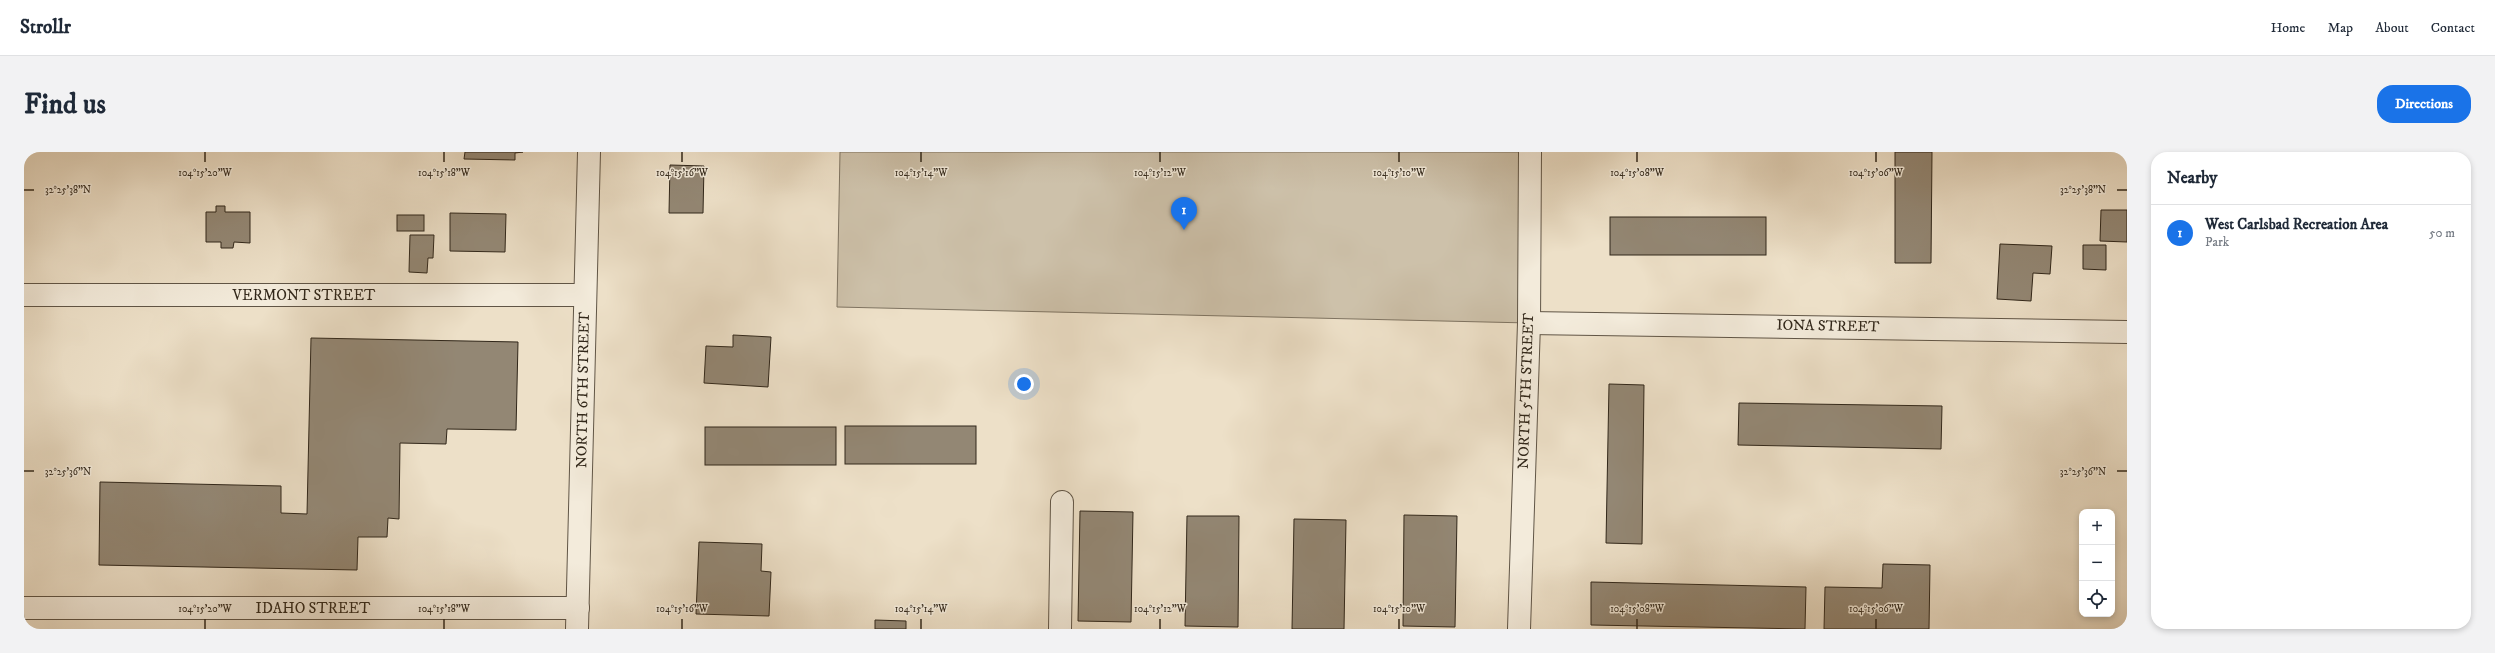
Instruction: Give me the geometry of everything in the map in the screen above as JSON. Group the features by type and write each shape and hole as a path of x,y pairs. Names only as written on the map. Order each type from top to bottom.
{"street":[{"name":"NORTH 6TH STREET","path":"578,619 589,152"},
{"name":"NORTH 5TH STREET","path":"1519,629 1529,323 1530,152"},
{"name":"VERMONT STREET","path":"24,295 585,295"},
{"name":"IONA STREET","path":"1529,323 2127,332"},
{"path":"1060,629 1062,502"},
{"name":"IDAHO STREET","path":"24,608 578,619"}],"shaded area":[{"path":"840,152 1530,152 1529,323 837,307"}],"building":[{"path":"465,152 523,152 515,153 515,160 464,159"},
{"path":"1895,152 1932,152 1931,263 1895,263"},
{"path":"670,165 704,166 703,213 669,213"},
{"path":"216,206 225,206 225,212 250,212 250,243 234,242 233,248 221,248 221,242 206,242 206,212 216,212"},
{"path":"2101,210 2127,210 2127,242 2100,241"},
{"path":"450,213 506,214 505,252 450,251"},
{"path":"397,215 424,215 424,231 397,231"},
{"path":"1610,217 1766,217 1766,255 1610,255"},
{"path":"410,235 434,235 433,258 428,258 427,273 409,272"},
{"path":"2000,244 2052,246 2050,274 2033,273 2031,301 1997,299"},
{"path":"2083,245 2106,245 2106,270 2083,269"},
{"path":"733,335 771,337 768,387 704,383 706,346 733,347"},
{"path":"311,338 518,342 516,430 447,429 446,444 400,443 399,519 388,518 387,537 358,537 357,570 99,565 100,482 281,486 281,513 307,514"},
{"path":"1609,384 1644,385 1642,544 1606,543"},
{"path":"1739,403 1942,406 1941,449 1738,445"},
{"path":"845,426 976,426 976,464 845,464"},
{"path":"705,427 836,427 836,465 705,465"},
{"path":"1080,511 1133,512 1131,622 1078,621"},
{"path":"1404,515 1457,516 1455,627 1403,626"},
{"path":"1187,516 1239,516 1238,627 1185,626"},
{"path":"1294,519 1346,520 1344,629 1292,629"},
{"path":"699,542 762,544 761,571 771,572 769,616 696,614"},
{"path":"1883,564 1930,565 1929,629 1824,629 1825,587 1882,588"},
{"path":"1591,582 1806,587 1805,629 1591,625"},
{"path":"875,620 906,621 906,629 875,629"}],"place":[{"name":"West Carlsbad Recreation Area","path":"1184,230"}]}
